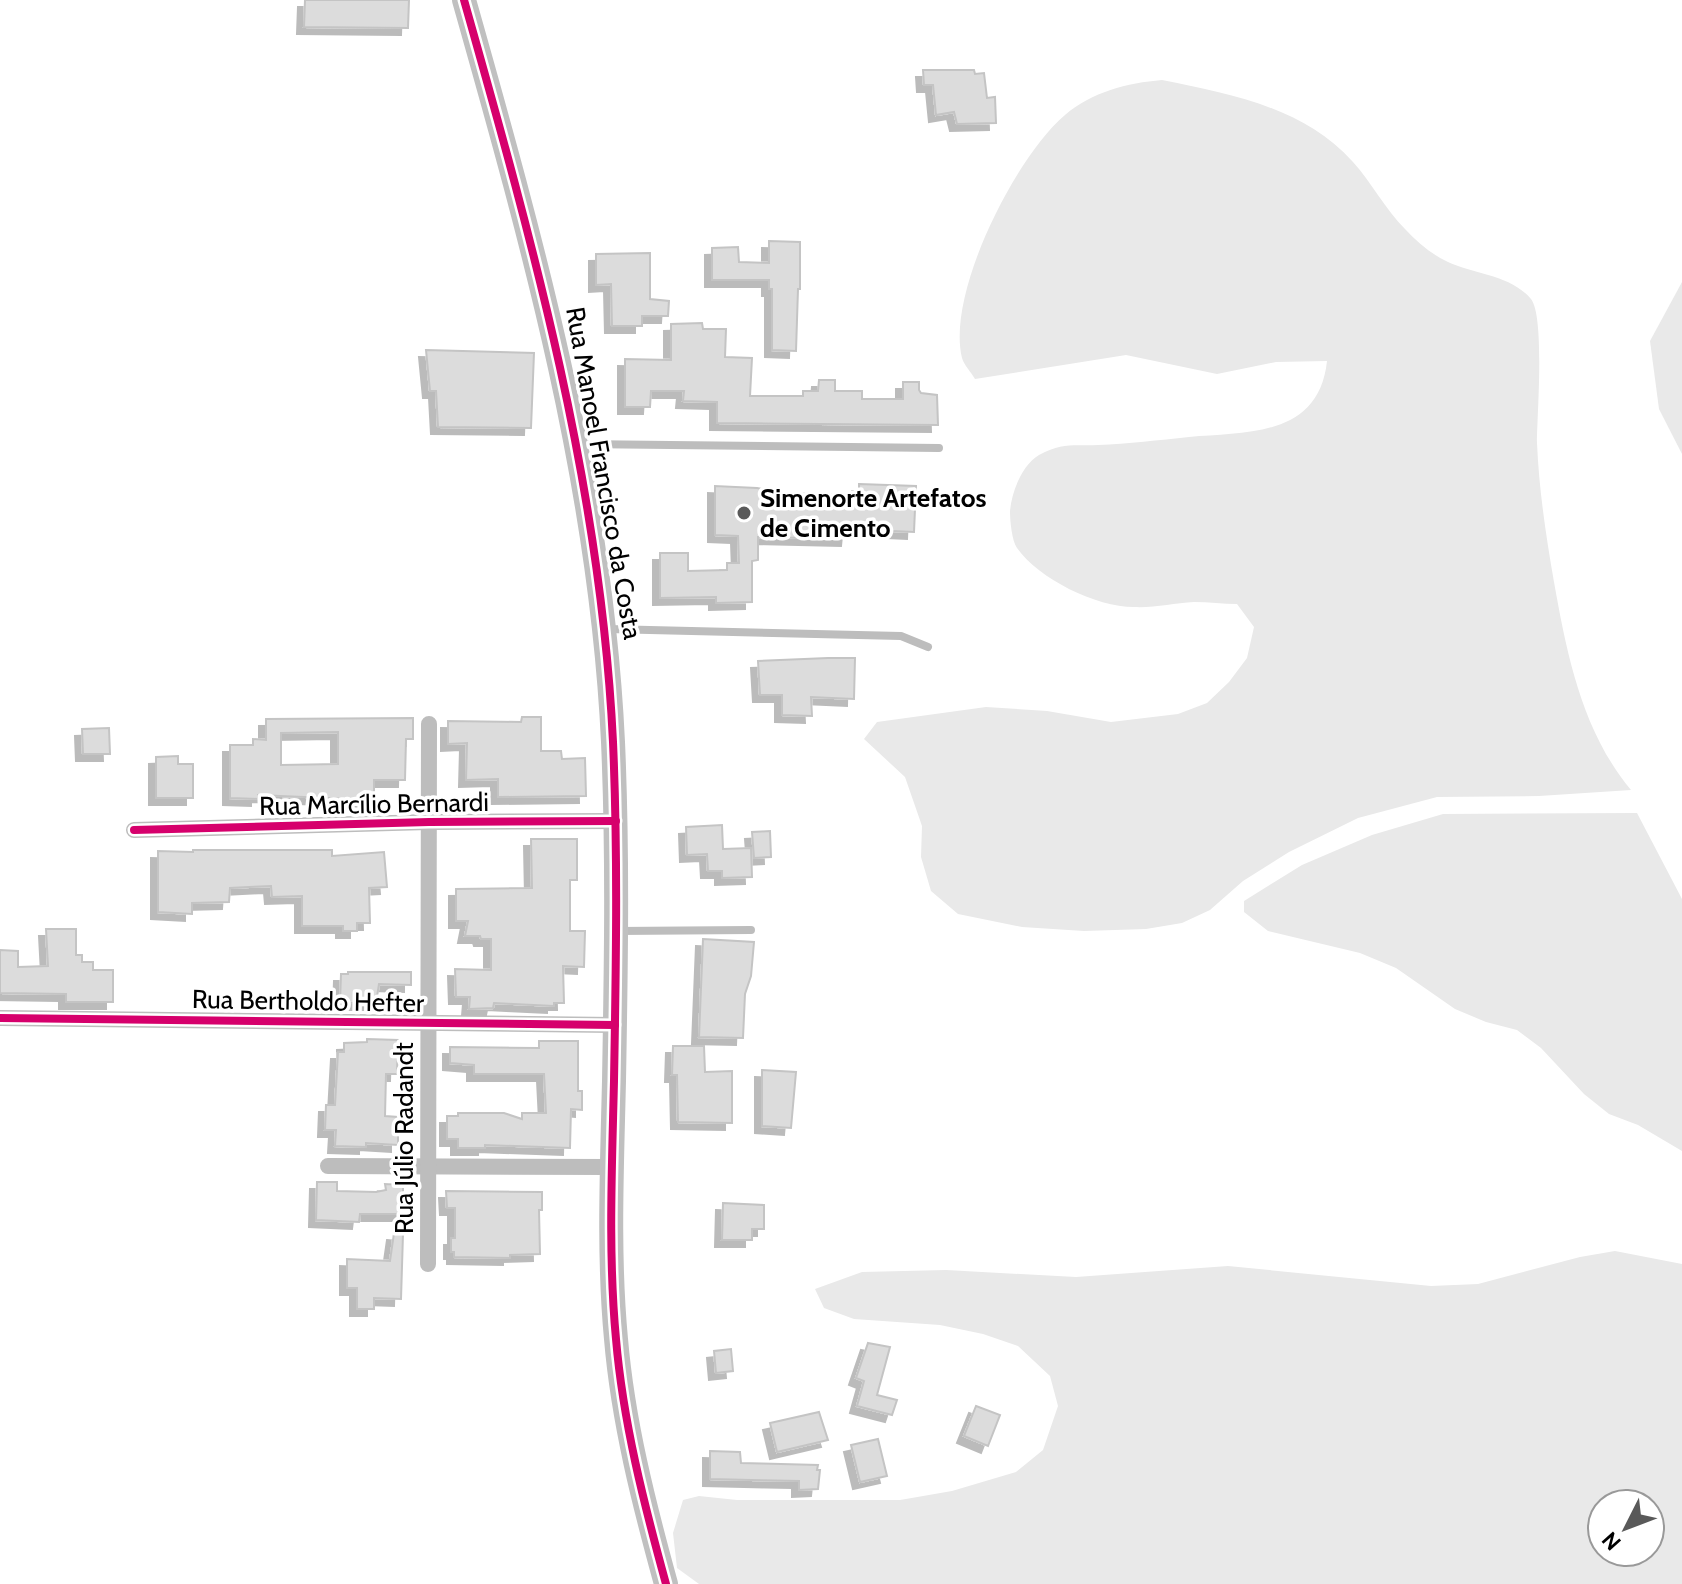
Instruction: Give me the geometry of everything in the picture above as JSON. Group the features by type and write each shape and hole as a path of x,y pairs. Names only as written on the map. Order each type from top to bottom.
{"main road":[{"name":"Rua Manoel Francisco da Costa","path":"464,0 538,263 576,444 604,629 616,821 613,1291 621,1380 641,1489 666,1584"}],"street":[{"name":"Rua Júlio Radandt","path":"428,1264 429,724"},
{"name":"Rua Marcílio Bernardi","path":"134,830 429,822 616,821"},
{"name":"Rua Bertholdo Hefter","path":"0,1018 615,1025"},
{"path":"328,1166 612,1167"}],"lane":[{"path":"576,444 939,448"},
{"path":"604,629 901,636 928,647"},
{"path":"616,931 751,930"}],"shaded area":[{"path":"1162,80 1265,106 1312,128 1353,162 1398,221 1425,248 1448,262 1513,285 1531,299 1538,325 1539,345 1539,478 1565,637 1589,718 1614,767 1631,790 1539,796 1437,797 1358,818 1289,852 1243,881 1210,910 1182,923 1146,929 1084,931 1022,927 958,914 931,891 921,857 922,826 905,777 864,739 877,722 986,707 1047,711 1111,722 1178,714 1207,703 1229,682 1247,658 1254,627 1237,604 1194,602 1149,607 1119,606 1086,597 1039,570 1017,548 1010,520 1015,488 1023,472 1039,455 1062,446 1234,434 1277,426 1295,417 1310,404 1321,386 1327,361 1276,362 1217,374 1126,355 975,379 964,363 960,331 964,298 989,228 1026,161 1046,135 1075,107 1123,86"},
{"path":"1682,282 1682,454 1659,409 1650,341"},
{"path":"1637,813 1682,899 1682,1151 1638,1125 1609,1114 1584,1094 1541,1048 1517,1030 1455,1009 1396,968 1360,953 1268,931 1244,912 1244,901 1302,865 1372,835 1443,814"},
{"path":"1615,1251 1682,1264 1682,1584 699,1584 677,1568 673,1533 683,1500 699,1496 737,1500 900,1500 952,1491 1016,1472 1043,1450 1058,1406 1050,1376 1018,1346 983,1334 940,1325 854,1319 824,1308 815,1289 862,1272 946,1270 1076,1277 1228,1266 1431,1286 1478,1284"}],"building":[{"path":"305,0 409,0 408,28 304,27"},
{"path":"923,70 974,70 975,74 984,73 987,98 995,97 996,123 957,124 954,112 936,115 933,85 924,85"},
{"path":"769,241 800,242 796,351 772,350 772,289 769,289 769,280 712,280 712,248 738,247 739,262 769,263"},
{"path":"650,253 650,299 669,301 668,316 642,316 642,326 612,326 611,284 596,285 596,254"},
{"path":"702,323 703,329 726,329 725,357 752,358 750,396 803,396 803,391 818,391 819,380 835,380 835,391 862,391 862,399 903,399 903,382 919,382 921,393 937,395 938,425 717,423 717,402 683,401 684,391 651,391 650,407 625,407 625,359 671,360 671,324"},
{"path":"426,350 534,353 531,428 438,427 436,391 430,391"},
{"path":"859,484 916,486 914,532 849,529 848,539 758,537 758,560 752,561 752,602 716,603 716,597 660,598 660,553 688,553 688,571 727,570 727,563 739,563 738,536 715,535 715,486 757,488 774,493 859,495"},
{"path":"855,658 854,699 811,697 812,716 782,715 782,695 760,695 758,661"},
{"path":"522,717 541,717 541,751 561,751 562,759 585,758 586,796 498,797 498,779 466,780 467,743 448,744 448,721 521,722"},
{"path":"413,718 413,739 406,739 405,780 374,780 374,800 258,795 258,799 230,798 230,745 253,745 253,739 266,740 266,719","holes":["338,732 338,764 281,765 281,733"]},
{"path":"109,728 110,754 83,754 82,729"},
{"path":"178,756 178,764 193,764 193,798 156,798 156,757"},
{"path":"722,825 723,849 751,848 752,877 722,878 722,871 708,871 707,854 687,855 686,827"},
{"path":"770,831 771,857 754,858 752,832"},
{"path":"531,839 577,839 577,880 570,880 570,931 585,931 584,967 563,966 564,1003 554,1003 554,1006 494,1003 493,1008 469,1009 470,997 456,997 455,969 491,970 491,939 465,936 468,921 456,921 456,889 532,888"},
{"path":"332,850 332,856 384,852 387,887 369,888 370,923 357,923 357,931 343,931 343,926 302,926 302,896 272,897 271,886 230,888 229,902 192,903 192,914 158,912 158,851"},
{"path":"46,929 76,929 76,955 82,955 82,962 93,962 93,970 113,970 113,1002 66,1002 66,994 0,993 0,950 18,951 18,967 48,966"},
{"path":"703,939 754,942 751,976 745,994 743,1038 699,1037"},
{"path":"411,972 411,985 379,984 376,1003 340,1003 341,974"},
{"path":"367,1039 398,1040 397,1074 386,1074 385,1116 398,1117 398,1145 366,1143 366,1147 335,1146 336,1130 325,1130 326,1105 335,1105 338,1052 344,1052 344,1043 367,1042"},
{"path":"539,1041 578,1041 578,1091 582,1091 582,1110 571,1109 570,1148 485,1145 485,1148 458,1148 458,1139 447,1139 447,1116 458,1116 458,1113 504,1113 522,1119 522,1113 546,1113 544,1074 474,1074 474,1065 450,1063 450,1047 539,1048"},
{"path":"673,1046 704,1046 705,1072 732,1071 732,1123 678,1122 677,1075 672,1075"},
{"path":"762,1070 796,1072 791,1128 762,1126"},
{"path":"317,1182 337,1182 337,1191 376,1192 386,1190 385,1184 403,1185 403,1214 360,1214 359,1222 316,1220"},
{"path":"446,1191 542,1192 542,1210 539,1210 540,1254 510,1255 510,1258 454,1257 451,1238 455,1238 455,1208 447,1208"},
{"path":"723,1203 764,1205 764,1229 752,1229 752,1240 722,1240"},
{"path":"394,1233 403,1234 401,1299 374,1298 374,1309 357,1309 357,1288 347,1288 347,1259 390,1261"},
{"path":"868,1343 890,1347 877,1395 897,1400 892,1415 857,1406 864,1381 856,1378"},
{"path":"731,1349 733,1371 716,1373 714,1351"},
{"path":"976,1406 1000,1415 988,1446 964,1436"},
{"path":"819,1412 828,1440 777,1452 770,1423"},
{"path":"878,1439 887,1476 860,1482 851,1445"},
{"path":"710,1451 740,1452 741,1463 818,1465 818,1489 799,1490 799,1481 710,1479"}],"cycle path":[{"path":"464,0 515,183 560,367 579,460 606,647 615,784 616,954 611,1210 614,1307 619,1370 629,1432 666,1584"},
{"path":"134,830 429,822 616,821"},
{"path":"0,1018 615,1025"}],"place":[{"name":"Simenorte Artefatos de Cimento","path":"744,513"}]}
